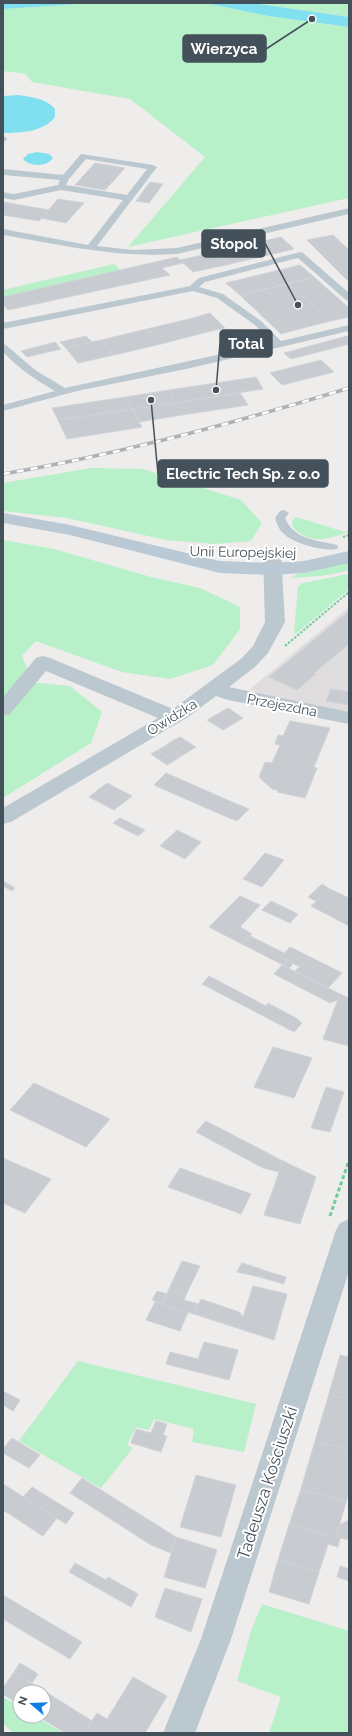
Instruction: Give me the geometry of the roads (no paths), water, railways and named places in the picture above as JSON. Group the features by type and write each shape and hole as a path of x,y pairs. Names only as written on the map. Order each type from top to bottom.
{"main road":[{"name":"Unii Europejskiej","path":"3,518 70,530 220,567 272,562 341,545"},
{"path":"272,562 304,567 349,557"}],"street":[{"name":"Owidzka","path":"3,817 174,717 216,688 249,662 261,649 275,622 272,562"},
{"path":"3,710 44,662 174,717"},
{"name":"Przejezdna","path":"216,688 228,694 349,718"},
{"name":"Tadeusza Kościuszki","path":"179,1733 216,1640 349,1230"}],"lane":[{"path":"61,187 65,178 84,156 153,167 91,247"},
{"path":"3,172 65,178"},
{"path":"3,195 14,197 61,187 129,198"},
{"path":"3,232 124,252 152,254 177,251 349,212"},
{"path":"193,288 202,280 300,255 349,298"},
{"path":"3,326 193,288 220,296 258,323 278,344"},
{"path":"3,408 63,391 186,366 349,328"},
{"path":"3,347 17,362 42,380 63,391"},
{"path":"284,513 280,518 282,524 288,532 300,540 314,544 341,545"}],"water":[{"path":"3,3 95,3 3,9"},
{"path":"205,3 252,3 349,17 349,27 268,16"},
{"path":"3,96 28,96 47,102 55,109 55,117 45,126 38,129 17,133 3,133"},
{"path":"37,152 49,154 53,158 47,163 38,165 26,162 23,159 28,154"}],"railway":[{"path":"3,474 91,457 178,437 349,388"}],"place":[{"name":"Wierzyca","path":"312,19"},
{"name":"Stopol","path":"298,305"},
{"name":"Total","path":"216,390"},
{"name":"Electric Tech Sp. z o.o","path":"151,400"}]}
